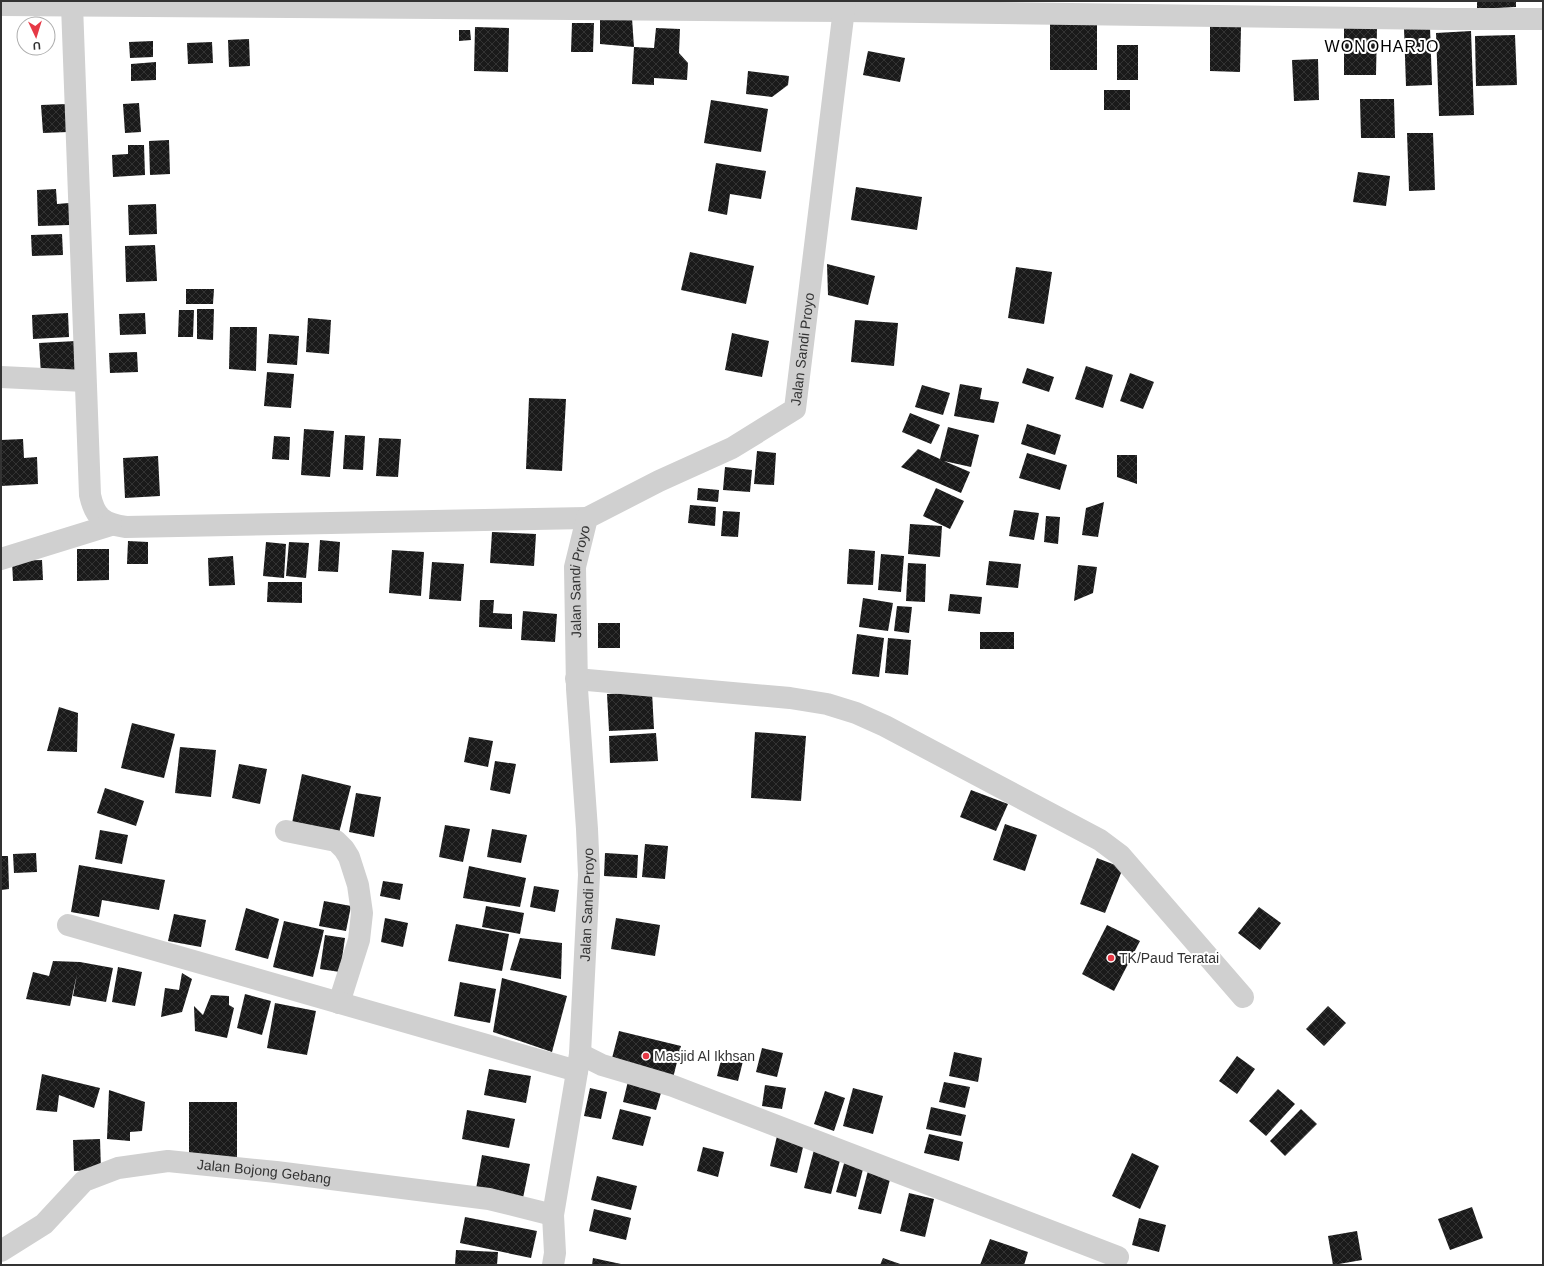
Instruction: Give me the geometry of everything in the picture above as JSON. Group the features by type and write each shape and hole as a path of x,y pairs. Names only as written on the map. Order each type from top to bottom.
{"street":[{"path":"1,5 845,6 1445,19 1543,19"},
{"path":"72,5 90,495 92,507 99,517 111,525"},
{"name":"Jalan Sandi Proyo","path":"553,1265 553,1215 579,1063 589,875 576,679 575,567 587,518 659,481 732,448 795,409 845,6"},
{"path":"1,377 85,380"},
{"path":"1,560 111,525 134,527 587,518"},
{"path":"576,679 790,698 827,704 856,713 885,726 1100,840 1110,847 1120,855 1243,997"},
{"path":"286,831 336,841 349,857 356,878 362,913 359,940 339,1003"},
{"path":"68,925 339,1003 579,1063 602,1065 673,1086 1118,1257"},
{"name":"Jalan Bojong Gebang","path":"1,1251 44,1224 84,1181 118,1168 168,1162 276,1172 489,1199 553,1215"}],"building":[{"path":"1477,1 1516,1 1516,7 1477,9"},
{"path":"600,18 632,18 634,47 600,44"},
{"path":"572,23 594,23 593,52 571,52"},
{"path":"1050,23 1097,23 1097,70 1050,70"},
{"path":"1210,26 1241,27 1240,72 1210,71"},
{"path":"475,27 509,28 508,72 474,71"},
{"path":"1430,27 1432,85 1406,86 1404,28"},
{"path":"656,28 680,29 679,53 688,63 687,80 654,78 654,85 632,84 634,47 654,48"},
{"path":"1344,28 1377,28 1376,75 1344,75"},
{"path":"459,30 470,30 471,40 459,41"},
{"path":"1471,31 1474,115 1439,116 1436,33"},
{"path":"1515,35 1517,85 1476,86 1475,36"},
{"path":"249,39 250,66 229,67 228,40"},
{"path":"153,41 153,57 130,58 129,42"},
{"path":"212,42 213,63 188,64 187,43"},
{"path":"1117,45 1138,45 1138,80 1117,80"},
{"path":"868,51 905,58 900,82 863,75"},
{"path":"1318,59 1319,100 1294,101 1292,60"},
{"path":"156,62 156,80 131,81 131,64"},
{"path":"748,71 789,76 788,85 772,97 746,94"},
{"path":"1104,90 1130,90 1130,110 1104,110"},
{"path":"1360,99 1394,99 1395,138 1361,138"},
{"path":"711,100 768,109 761,152 704,143"},
{"path":"139,103 141,132 125,133 123,104"},
{"path":"67,104 68,132 43,133 41,105"},
{"path":"1407,133 1433,133 1435,190 1409,191"},
{"path":"169,140 170,174 150,175 149,141"},
{"path":"128,145 144,145 145,175 113,177 112,155 128,154"},
{"path":"716,163 766,171 761,199 730,194 727,215 708,211"},
{"path":"1358,172 1390,176 1386,206 1353,202"},
{"path":"856,187 922,197 917,230 851,220"},
{"path":"56,189 57,204 69,203 69,225 38,226 37,190"},
{"path":"156,204 157,234 129,235 128,205"},
{"path":"62,234 63,255 32,256 31,235"},
{"path":"155,245 157,281 126,282 125,246"},
{"path":"690,252 754,266 746,304 681,290"},
{"path":"827,264 875,276 868,305 828,295"},
{"path":"1016,267 1052,272 1044,324 1008,318"},
{"path":"186,289 214,289 213,304 186,304"},
{"path":"197,309 214,309 213,340 197,339"},
{"path":"179,310 194,310 193,337 178,337"},
{"path":"68,313 69,337 33,339 32,315"},
{"path":"145,313 146,334 120,335 119,314"},
{"path":"308,318 331,320 329,354 306,352"},
{"path":"855,320 898,323 894,366 851,362"},
{"path":"230,327 257,327 256,371 229,369"},
{"path":"732,333 769,341 762,377 725,370"},
{"path":"269,334 299,336 297,365 267,363"},
{"path":"76,341 78,372 41,374 39,343"},
{"path":"137,352 138,372 110,373 109,353"},
{"path":"1086,366 1113,375 1103,408 1075,399"},
{"path":"1027,368 1054,377 1049,392 1022,383"},
{"path":"267,372 294,374 291,408 264,406"},
{"path":"1130,373 1154,382 1143,409 1120,401"},
{"path":"960,384 982,388 980,399 999,402 994,423 954,416"},
{"path":"922,385 950,393 943,415 915,407"},
{"path":"529,398 566,399 562,471 526,469"},
{"path":"910,413 940,425 931,444 902,432"},
{"path":"1027,424 1061,435 1055,455 1021,444"},
{"path":"948,427 979,435 971,467 944,461 970,472 961,493 901,467 918,449 940,459"},
{"path":"304,429 334,431 330,477 301,475"},
{"path":"345,435 365,436 363,470 343,469"},
{"path":"274,436 290,437 289,460 272,459"},
{"path":"379,438 401,439 398,477 376,476"},
{"path":"23,439 24,458 37,457 38,484 1,486 1,440"},
{"path":"757,451 776,453 774,485 754,484"},
{"path":"1027,453 1067,465 1060,490 1019,478"},
{"path":"1117,455 1137,455 1137,484 1117,477"},
{"path":"158,456 160,496 125,498 123,458"},
{"path":"725,467 752,470 750,492 723,490"},
{"path":"698,488 719,490 718,502 697,500"},
{"path":"936,488 964,501 950,529 923,516"},
{"path":"1104,502 1098,537 1082,535 1086,508"},
{"path":"690,505 716,507 715,526 688,523"},
{"path":"1014,510 1039,513 1034,540 1009,536"},
{"path":"723,511 740,512 738,537 721,536"},
{"path":"1046,516 1060,517 1058,544 1044,542"},
{"path":"910,524 942,526 940,557 908,554"},
{"path":"492,532 536,534 534,566 490,563"},
{"path":"320,540 340,542 338,572 318,571"},
{"path":"128,541 148,542 148,564 127,564"},
{"path":"266,542 286,544 284,578 263,576"},
{"path":"289,542 309,543 306,578 286,576"},
{"path":"77,549 109,549 109,580 77,581"},
{"path":"849,549 875,551 873,585 847,584"},
{"path":"392,550 424,552 421,596 389,593"},
{"path":"881,554 904,556 901,592 878,590"},
{"path":"233,556 235,585 209,586 208,558"},
{"path":"42,560 43,580 13,581 12,561"},
{"path":"989,561 1021,564 1018,588 986,585"},
{"path":"432,562 464,564 461,601 429,599"},
{"path":"908,563 926,564 925,602 906,601"},
{"path":"1078,565 1097,567 1093,593 1074,601"},
{"path":"268,582 302,582 302,603 267,602"},
{"path":"950,594 982,597 980,614 948,611"},
{"path":"863,598 893,603 888,631 859,627"},
{"path":"480,600 494,600 493,613 512,614 512,629 479,627"},
{"path":"897,606 912,607 909,633 894,631"},
{"path":"523,611 557,614 555,642 521,640"},
{"path":"598,623 620,623 620,648 598,648"},
{"path":"980,632 1014,632 1014,649 980,649"},
{"path":"857,634 884,638 879,677 852,674"},
{"path":"888,638 911,640 908,675 885,673"},
{"path":"652,692 654,729 609,731 607,694"},
{"path":"59,707 78,713 77,752 47,751"},
{"path":"132,723 175,734 164,778 121,768"},
{"path":"755,732 806,736 801,801 751,798"},
{"path":"656,733 658,761 610,763 609,736"},
{"path":"469,737 493,741 488,767 464,762"},
{"path":"180,747 216,750 211,797 175,793"},
{"path":"495,761 516,764 510,794 490,790"},
{"path":"239,764 267,769 260,804 232,798"},
{"path":"302,774 351,786 339,833 292,823"},
{"path":"105,788 144,801 136,826 97,813"},
{"path":"971,790 1008,804 996,831 960,817"},
{"path":"356,793 381,797 374,837 349,832"},
{"path":"1005,824 1037,835 1025,871 993,860"},
{"path":"445,825 470,829 463,862 439,857"},
{"path":"492,829 527,835 521,863 487,857"},
{"path":"100,830 128,835 122,864 95,859"},
{"path":"645,844 668,846 665,879 642,877"},
{"path":"36,853 37,872 14,873 13,854"},
{"path":"605,853 638,855 637,878 604,876"},
{"path":"1,856 8,856 9,889 1,890"},
{"path":"1097,858 1123,868 1105,913 1080,904"},
{"path":"79,865 165,880 159,910 102,900 99,917 71,912"},
{"path":"469,866 526,878 520,907 463,898"},
{"path":"383,881 403,884 400,900 380,896"},
{"path":"534,886 559,890 555,912 530,907"},
{"path":"324,901 351,906 346,931 319,926"},
{"path":"486,906 524,913 520,934 482,927"},
{"path":"1259,907 1281,923 1260,950 1238,933"},
{"path":"246,908 279,919 268,959 235,950"},
{"path":"174,914 206,920 201,947 168,941"},
{"path":"385,918 408,923 403,947 381,942"},
{"path":"616,918 660,925 655,956 611,949"},
{"path":"284,921 324,930 313,977 273,967"},
{"path":"456,924 509,934 502,971 448,961"},
{"name":"TK/Paud Teratai","path":"1107,925 1140,941 1114,991 1082,974"},
{"path":"325,935 345,938 340,972 320,969"},
{"path":"520,938 562,943 561,979 510,970"},
{"path":"53,961 80,962 113,968 106,1002 73,996 77,974 70,1006 26,999 33,972 49,976"},
{"path":"118,967 142,972 135,1006 112,1002"},
{"path":"182,973 192,979 182,1012 161,1017 165,988 179,990"},
{"path":"502,978 567,996 552,1052 493,1032"},
{"path":"460,982 496,989 490,1023 454,1016"},
{"path":"245,994 271,1001 262,1035 237,1028"},
{"path":"211,995 229,996 229,1005 234,1008 227,1038 195,1031 194,1006 203,1015"},
{"path":"275,1003 316,1011 307,1055 267,1048"},
{"path":"1328,1006 1346,1023 1324,1046 1306,1029"},
{"name":"Masjid Al Ikhsan","path":"619,1031 681,1046 672,1082 610,1066"},
{"path":"762,1048 783,1053 777,1077 756,1072"},
{"path":"723,1052 744,1057 738,1081 717,1076"},
{"path":"954,1052 982,1058 978,1082 949,1076"},
{"path":"1237,1056 1255,1069 1237,1094 1219,1081"},
{"path":"489,1069 531,1076 526,1103 484,1095"},
{"path":"42,1074 100,1088 94,1108 59,1095 57,1112 36,1110"},
{"path":"629,1077 663,1086 656,1110 623,1102"},
{"path":"944,1082 970,1087 965,1108 939,1102"},
{"path":"765,1085 786,1088 782,1109 762,1106"},
{"path":"590,1088 607,1092 601,1119 584,1116"},
{"path":"853,1088 883,1096 873,1134 843,1126"},
{"path":"1278,1089 1295,1104 1266,1136 1249,1121"},
{"path":"109,1090 145,1102 142,1131 130,1132 130,1141 107,1139"},
{"path":"825,1091 845,1098 834,1131 814,1124"},
{"path":"189,1102 237,1102 237,1157 189,1157"},
{"path":"931,1107 966,1115 961,1136 926,1129"},
{"path":"620,1109 651,1117 643,1146 612,1139"},
{"path":"1301,1109 1317,1124 1285,1156 1270,1141"},
{"path":"467,1110 515,1119 509,1148 462,1139"},
{"path":"929,1134 963,1142 959,1161 924,1153"},
{"path":"777,1136 804,1143 797,1173 770,1166"},
{"path":"100,1139 101,1170 74,1171 73,1140"},
{"path":"815,1146 842,1153 831,1194 804,1188"},
{"path":"703,1147 724,1152 718,1177 697,1171"},
{"path":"1132,1153 1159,1166 1140,1209 1112,1196"},
{"path":"482,1155 530,1164 523,1198 476,1189"},
{"path":"845,1160 864,1165 856,1197 836,1192"},
{"path":"869,1167 892,1172 881,1214 858,1209"},
{"path":"597,1176 637,1186 631,1210 591,1200"},
{"path":"909,1193 934,1199 925,1237 900,1231"},
{"path":"1472,1207 1483,1238 1450,1250 1438,1219"},
{"path":"594,1209 631,1218 626,1240 589,1231"},
{"path":"465,1217 537,1231 531,1258 460,1243"},
{"path":"1139,1218 1166,1225 1159,1252 1132,1245"},
{"path":"1357,1231 1362,1260 1333,1265 1328,1236"},
{"path":"990,1239 1028,1252 1024,1265 980,1265"},
{"path":"456,1250 498,1252 497,1265 455,1265"},
{"path":"593,1258 621,1264 621,1265 592,1265"},
{"path":"883,1258 903,1265 880,1265"}],"place":[{"name":"TK/Paud Teratai","path":"1111,958"},
{"name":"Masjid Al Ikhsan","path":"646,1056"}],"district":[{"name":"WONOHARJO","path":"1382,46"}]}
